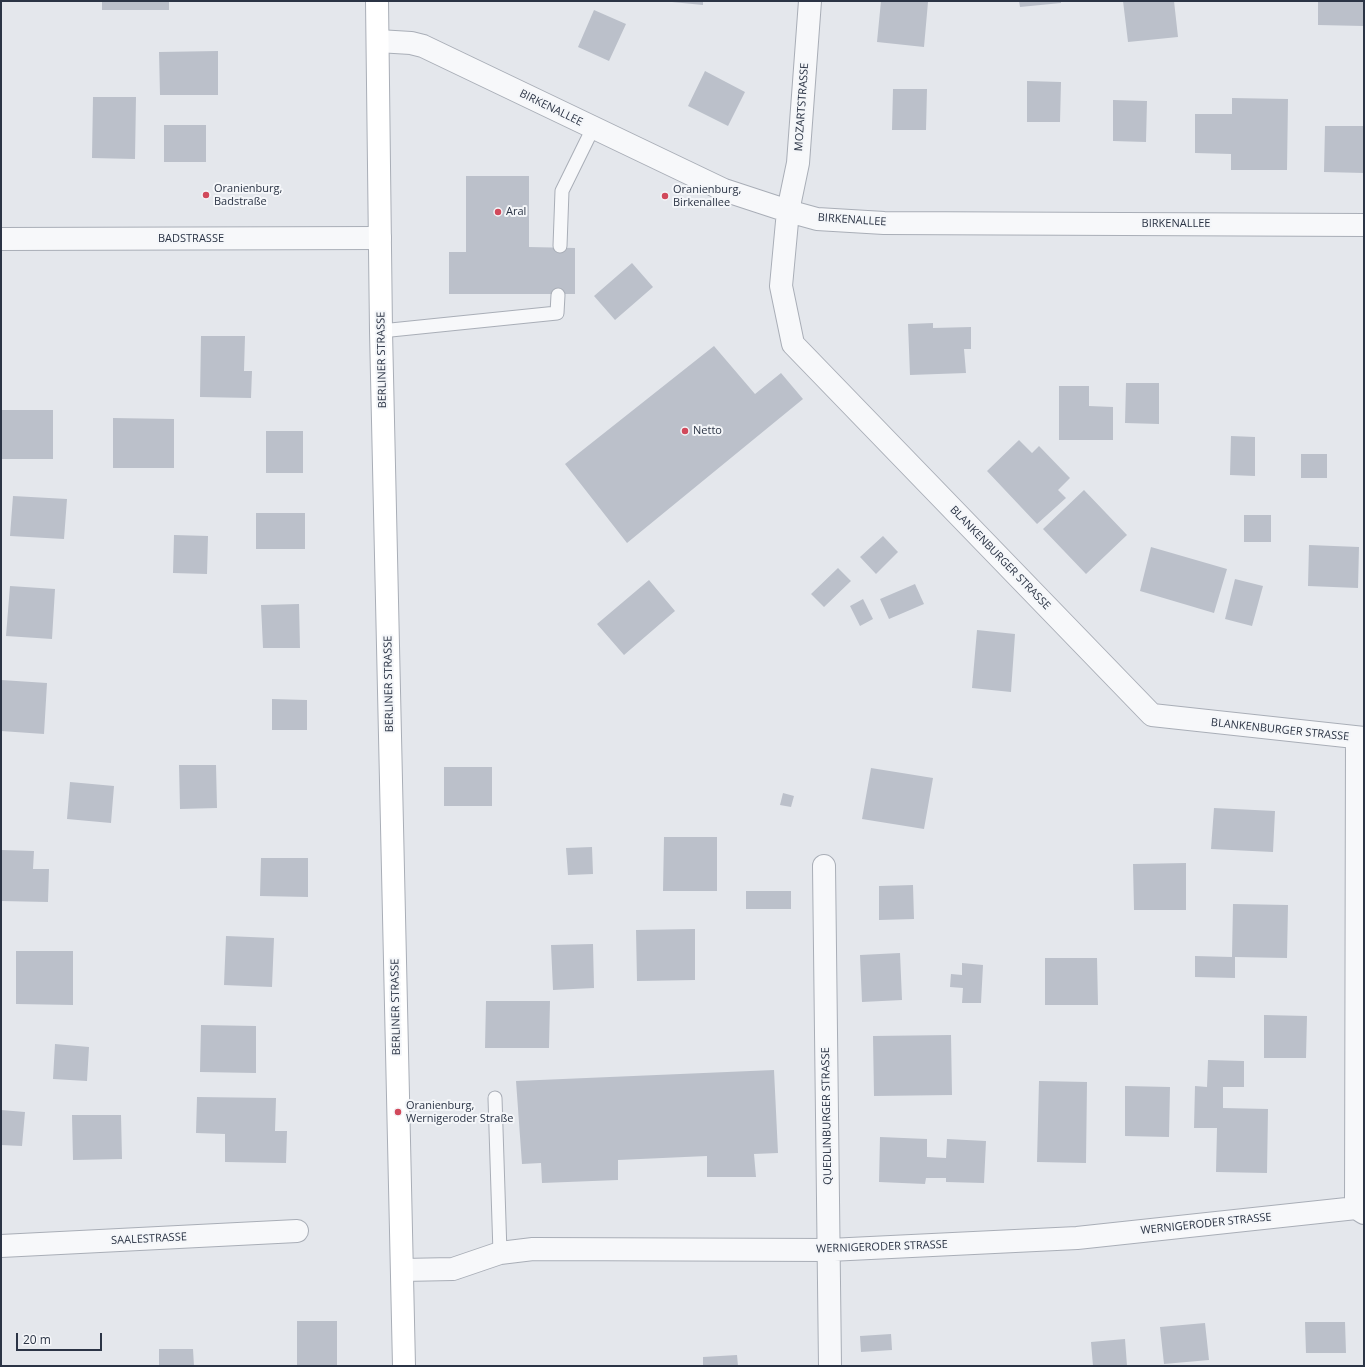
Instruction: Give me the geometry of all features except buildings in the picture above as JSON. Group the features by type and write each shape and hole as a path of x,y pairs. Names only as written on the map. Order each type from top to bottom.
{"main road":[{"name":"BERLINER STRASSE","path":"377,1 381,331 404,1366"}],"street":[{"name":"MOZARTSTRASSE","path":"788,211 798,163 810,1"},
{"name":"BIRKENALLEE","path":"378,41 411,43 423,46 724,190 817,219 884,223 1364,225"},
{"name":"BLANKENBURGER STRASSE","path":"788,211 781,286 793,344 1152,716 1360,738"},
{"name":"BADSTRASSE","path":"1,239 380,238"},
{"path":"1360,738 1361,1209"},
{"name":"QUEDLINBURGER STRASSE","path":"824,866 830,1366"},
{"name":"WERNIGERODER STRASSE","path":"402,1270 453,1269 500,1253 533,1249 829,1250 1077,1238 1361,1209"},
{"name":"SAALESTRASSE","path":"1,1246 297,1232"}],"lane":[{"path":"560,246 562,191 592,128"},
{"path":"381,331 558,313 558,295"},
{"path":"495,1098 500,1253"}],"place":[{"name":"Oranienburg, Badstraße","path":"206,195"},
{"name":"Oranienburg, Birkenallee","path":"665,196"},
{"name":"Aral","path":"498,212"},
{"name":"Netto","path":"685,431"},
{"name":"Oranienburg, Wernigeroder Straße","path":"398,1112"}]}
